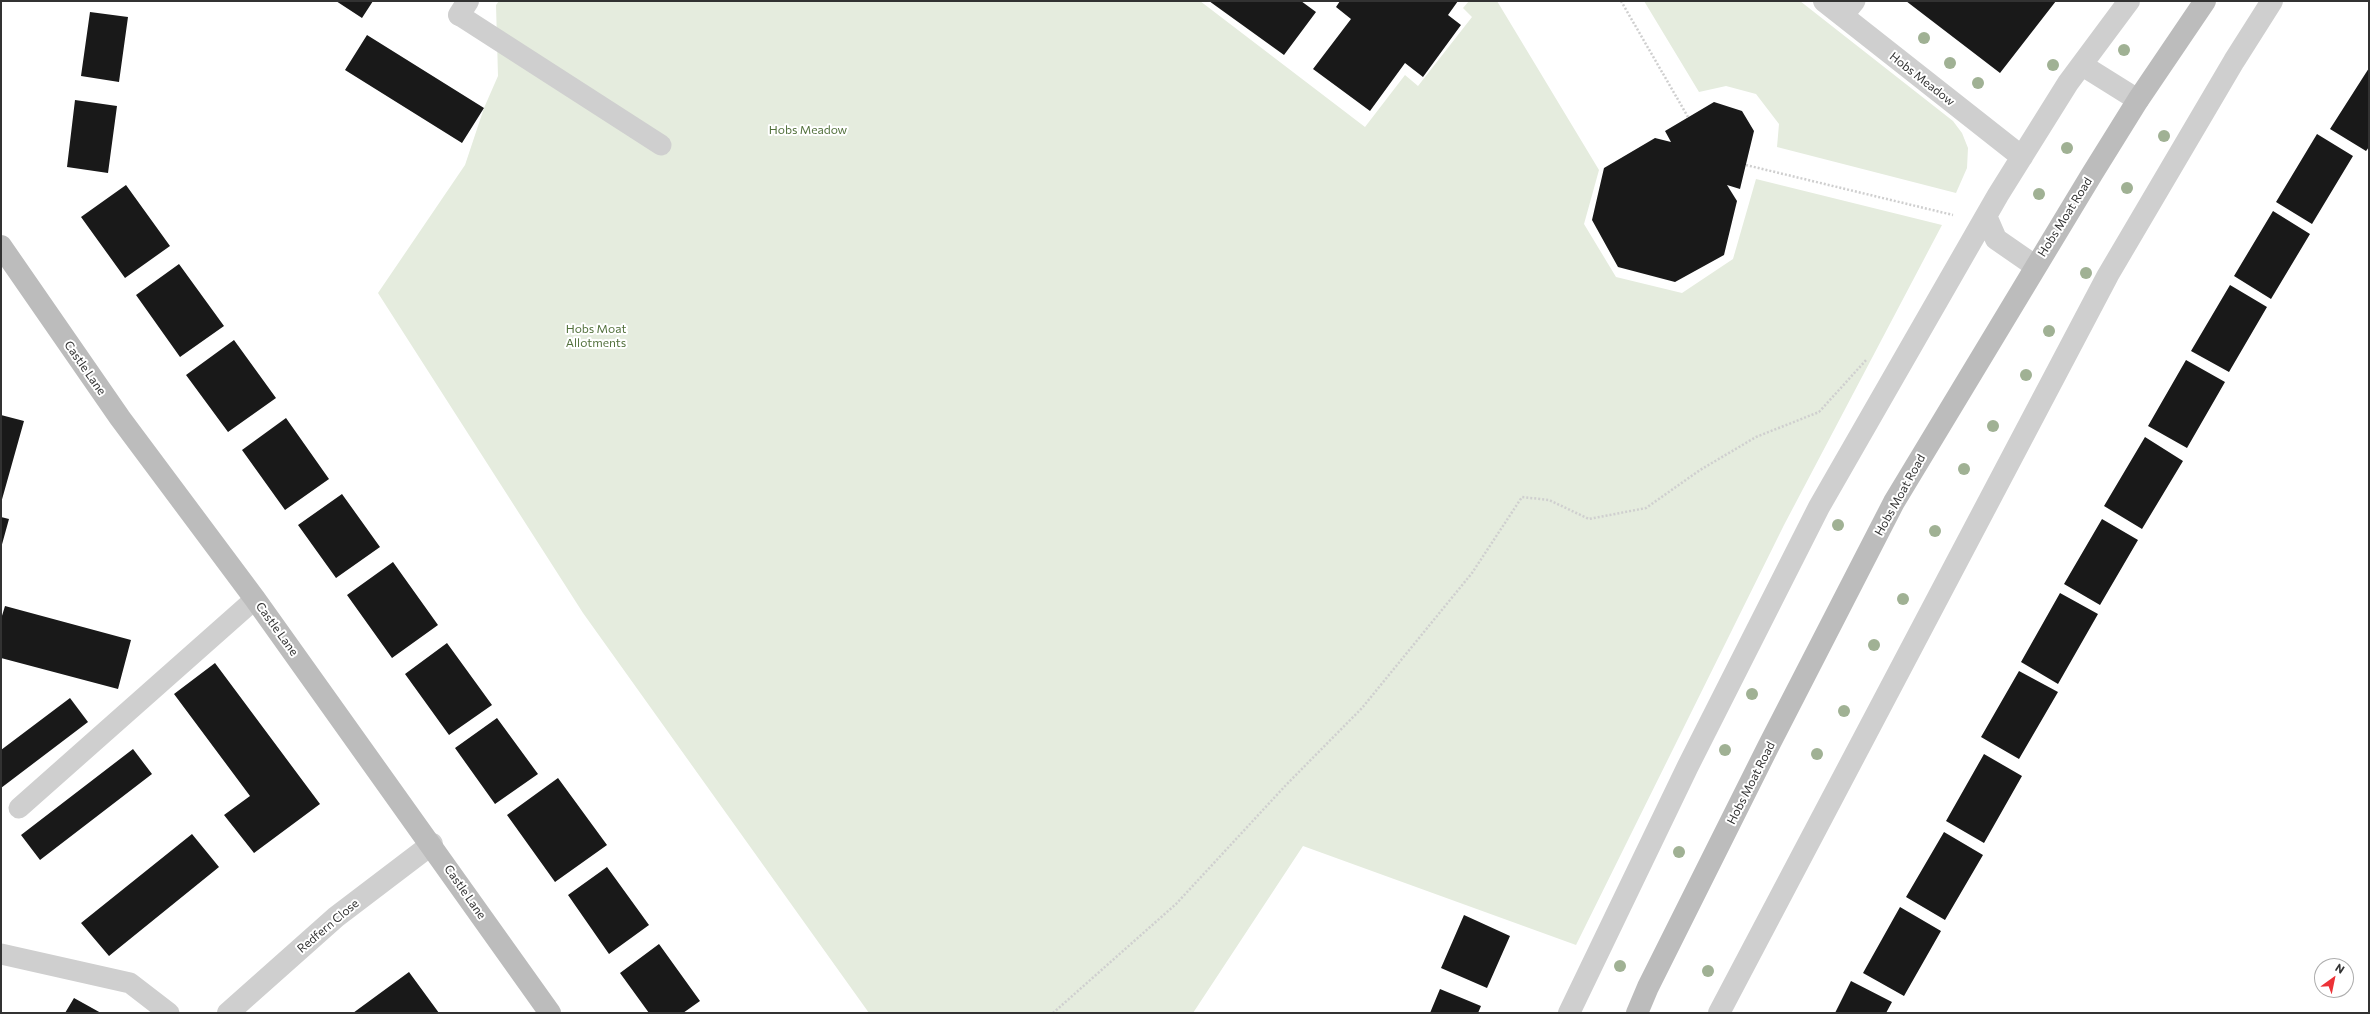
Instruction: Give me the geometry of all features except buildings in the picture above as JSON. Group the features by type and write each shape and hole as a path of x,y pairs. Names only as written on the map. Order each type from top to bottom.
{"main road":[{"name":"Hobs Moat Road","path":"1637,1013 1768,747 1894,502 2035,266 2138,100 2205,1"},
{"name":"Castle Lane","path":"1,246 120,418 255,599 432,844 550,1013"}],"street":[{"name":"Hobs Meadow","path":"1824,1 1849,9 2022,157"},
{"path":"1570,1013 1688,766 1819,507 1986,216 2022,157 2068,83 2129,1"},
{"path":"1720,1013 2108,275 2234,61 2272,1"},
{"path":"2082,65 2138,100"},
{"path":"1986,216 1996,239 2035,266"},
{"name":"Redfern Close","path":"236,1010 336,917 432,844"}],"lane":[{"path":"464,8 661,144"},
{"path":"18,808 255,599"},
{"path":"1,954 130,983 169,1013"}],"path":[{"path":"1620,1 1688,117"},
{"path":"1746,165 1955,216"},
{"path":"1053,1013 1176,904 1286,785 1362,708 1472,573 1522,496 1549,500 1589,519 1646,508 1700,470 1756,437 1819,412 1870,357"}],"green space":[{"name":"Hobs Moat Allotments","path":"499,1 1200,1 1365,127 1405,75 1418,86 1472,17 1463,8 1469,1 1497,1 1599,170 1584,224 1616,277 1682,293 1733,259 1756,179 1942,225 1784,525 1576,945 1303,846 1193,1013 869,1013 583,613 378,293 465,165 484,108 498,76 496,5"},
{"path":"1644,1 1800,1 1953,121 1962,133 1968,148 1967,168 1956,193 1777,147 1779,124 1756,94 1726,86 1699,92"}]}
